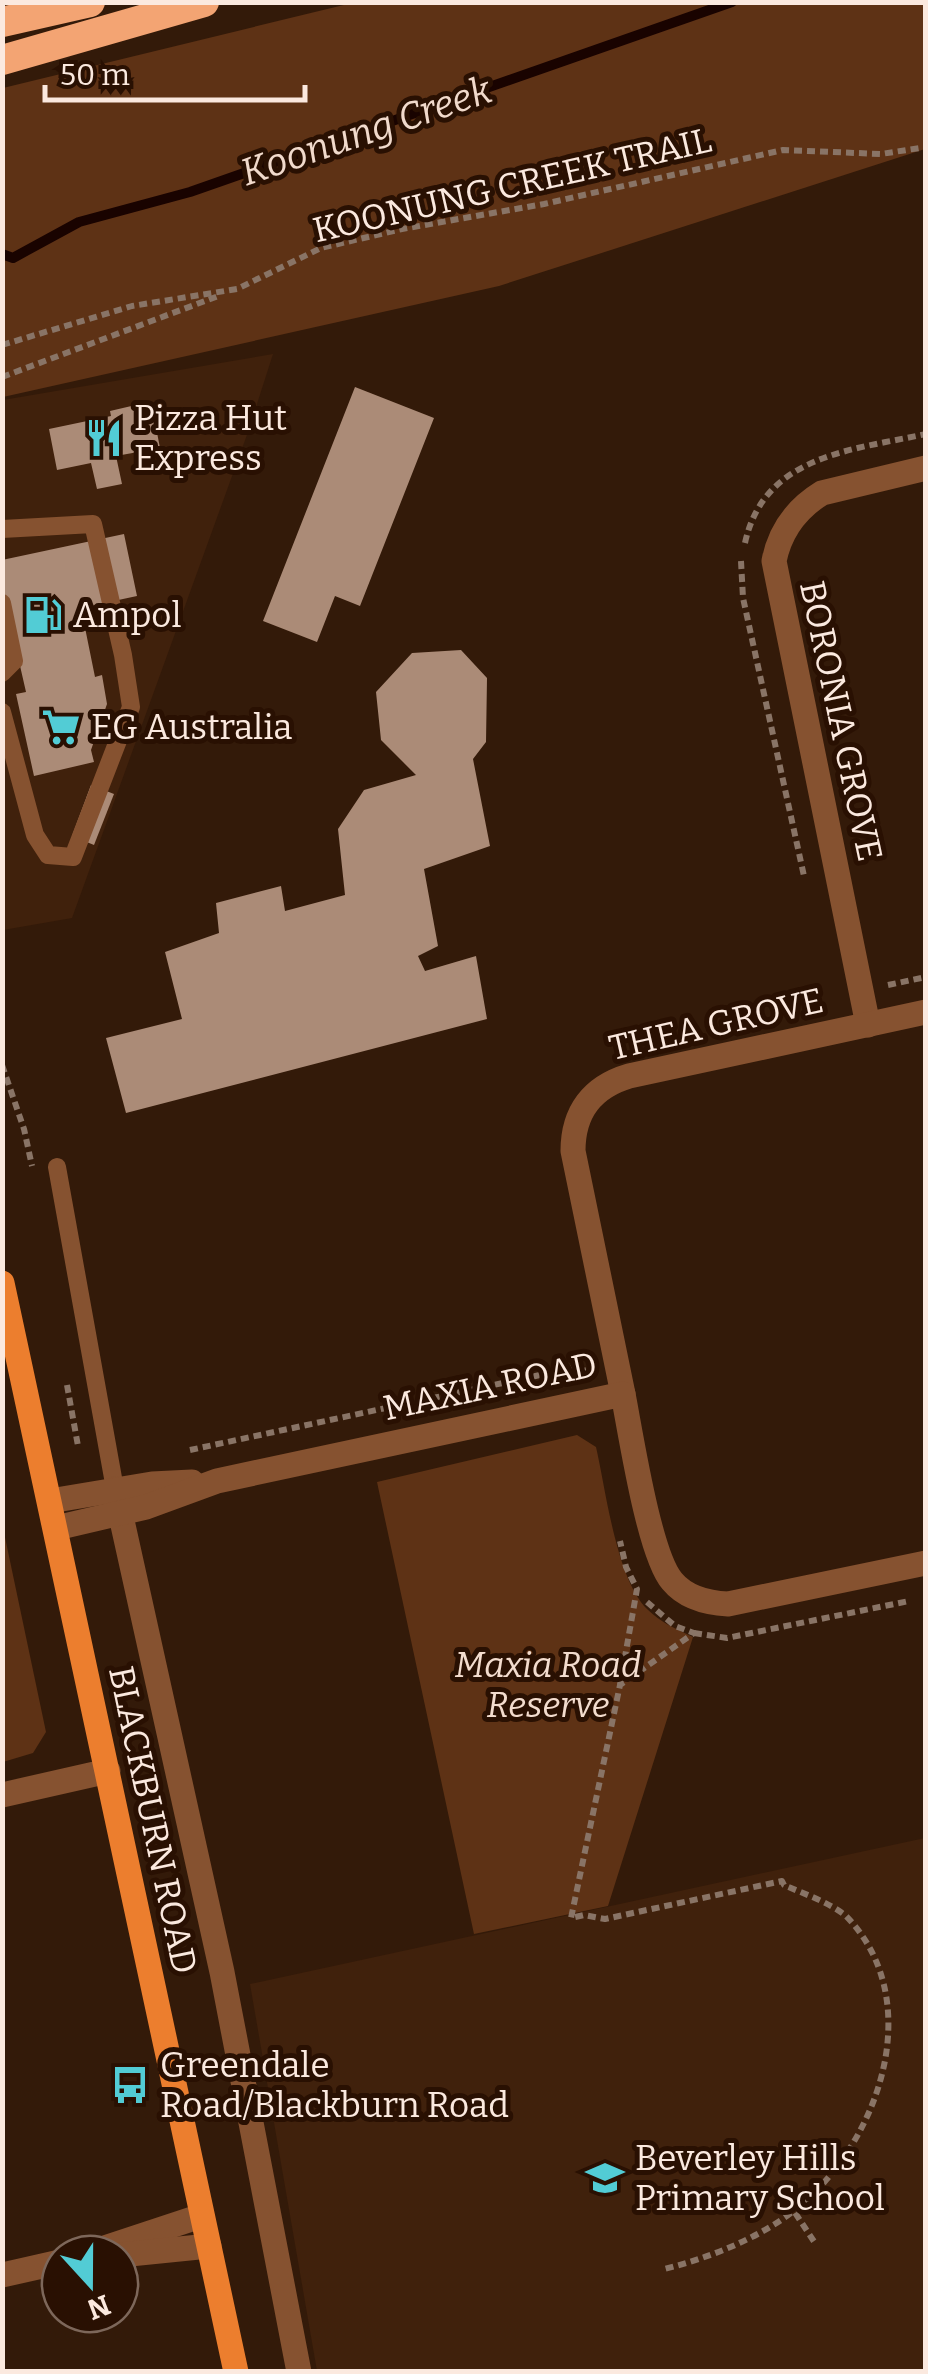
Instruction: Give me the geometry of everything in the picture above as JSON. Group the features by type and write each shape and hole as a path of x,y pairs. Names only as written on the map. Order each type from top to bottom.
{"highway":[{"path":"2,22 90,2"},
{"path":"2,60 204,2"}],"main road":[{"name":"BLACKBURN ROAD","path":"2,1284 8,1332 56,1528 236,2372"}],"street":[{"name":"BORONIA GROVE","path":"868,1025 774,561 789,523 822,492 926,468"},
{"name":"THEA GROVE","path":"622,1394 574,1151 575,1122 580,1110 601,1087 629,1076 926,1012"},
{"name":"MAXIA ROAD","path":"50,1501 115,1490 217,1481 622,1394 660,1560 682,1591 710,1603 728,1604 926,1563"},
{"name":"MAXIA ROAD","path":"56,1528 115,1490"},
{"name":"BLACKBURN ROAD","path":"115,1490 222,1972 300,2372"},
{"path":"2,1795 108,1771"},
{"path":"140,2236 202,2216"},
{"path":"140,2253 208,2246"},
{"path":"2,2275 40,2266"}],"lane":[{"path":"2,529 93,524 123,655 131,706 73,858 48,855 35,836 2,712"},
{"path":"2,603 14,661 2,673"},
{"path":"56,1168 115,1490"}],"path":[{"name":"KOONUNG CREEK TRAIL","path":"2,345 132,306 237,289 321,248 402,229 544,204 783,150 880,154 926,147"},
{"path":"2,377 237,289"},
{"path":"2,1065 24,1129 35,1182"},
{"path":"172,1454 582,1366 590,1401"},
{"path":"65,1374 78,1448 115,1490"},
{"path":"618,1528 626,1567 637,1589 652,1609 675,1626 694,1633 620,1685"},
{"path":"637,1589 572,1918 605,1919 782,1881 844,1915 864,1936 886,1970 895,2032 892,2063 879,2100 862,2138 846,2160 794,2211 713,2253 664,2270"},
{"path":"788,2202 815,2243"}],"shaded area":[{"path":"273,354 72,918 3,930 3,400"},
{"name":"Beverley Hills Primary School","path":"925,1838 925,2371 317,2371 250,1984"}],"green space":[{"path":"352,3 925,3 925,149 499,286 3,397 3,88"},
{"name":"Maxia Road Reserve","path":"577,1435 596,1447 620,1555 636,1595 657,1618 693,1637 608,1906 474,1934 377,1482"},
{"path":"2,1523 46,1732 33,1753 3,1762"}],"building":[{"path":"355,387 434,418 360,606 335,596 317,642 263,621"},
{"name":"Pizza Hut Express","path":"140,404 141,410 152,407 160,448 116,456 122,484 97,489 91,463 57,470 49,429 111,416 110,411"},
{"name":"Ampol","path":"124,534 137,596 81,608 95,677 102,675 107,704 91,750 94,762 34,776 16,694 26,692 10,622 2,623 2,560"},
{"path":"461,650 487,678 486,742 473,759 490,846 424,869 438,946 418,956 425,971 476,956 487,1019 126,1113 106,1038 182,1019 165,952 219,933 216,903 281,886 285,911 345,895 338,829 364,790 416,775 381,740 376,692 412,653"},
{"path":"91,785 114,794 94,845 72,836"}],"waterway":[{"name":"Koonung Creek","path":"2,254 13,258 79,222 190,192 732,2"}],"place":[{"name":"Pizza Hut Express","path":"104,438"},
{"name":"Ampol","path":"43,615"},
{"name":"EG Australia","path":"61,727"},
{"name":"Greendale Road/Blackburn Road","path":"130,2085"},
{"name":"Beverley Hills Primary School","path":"605,2178"}]}
